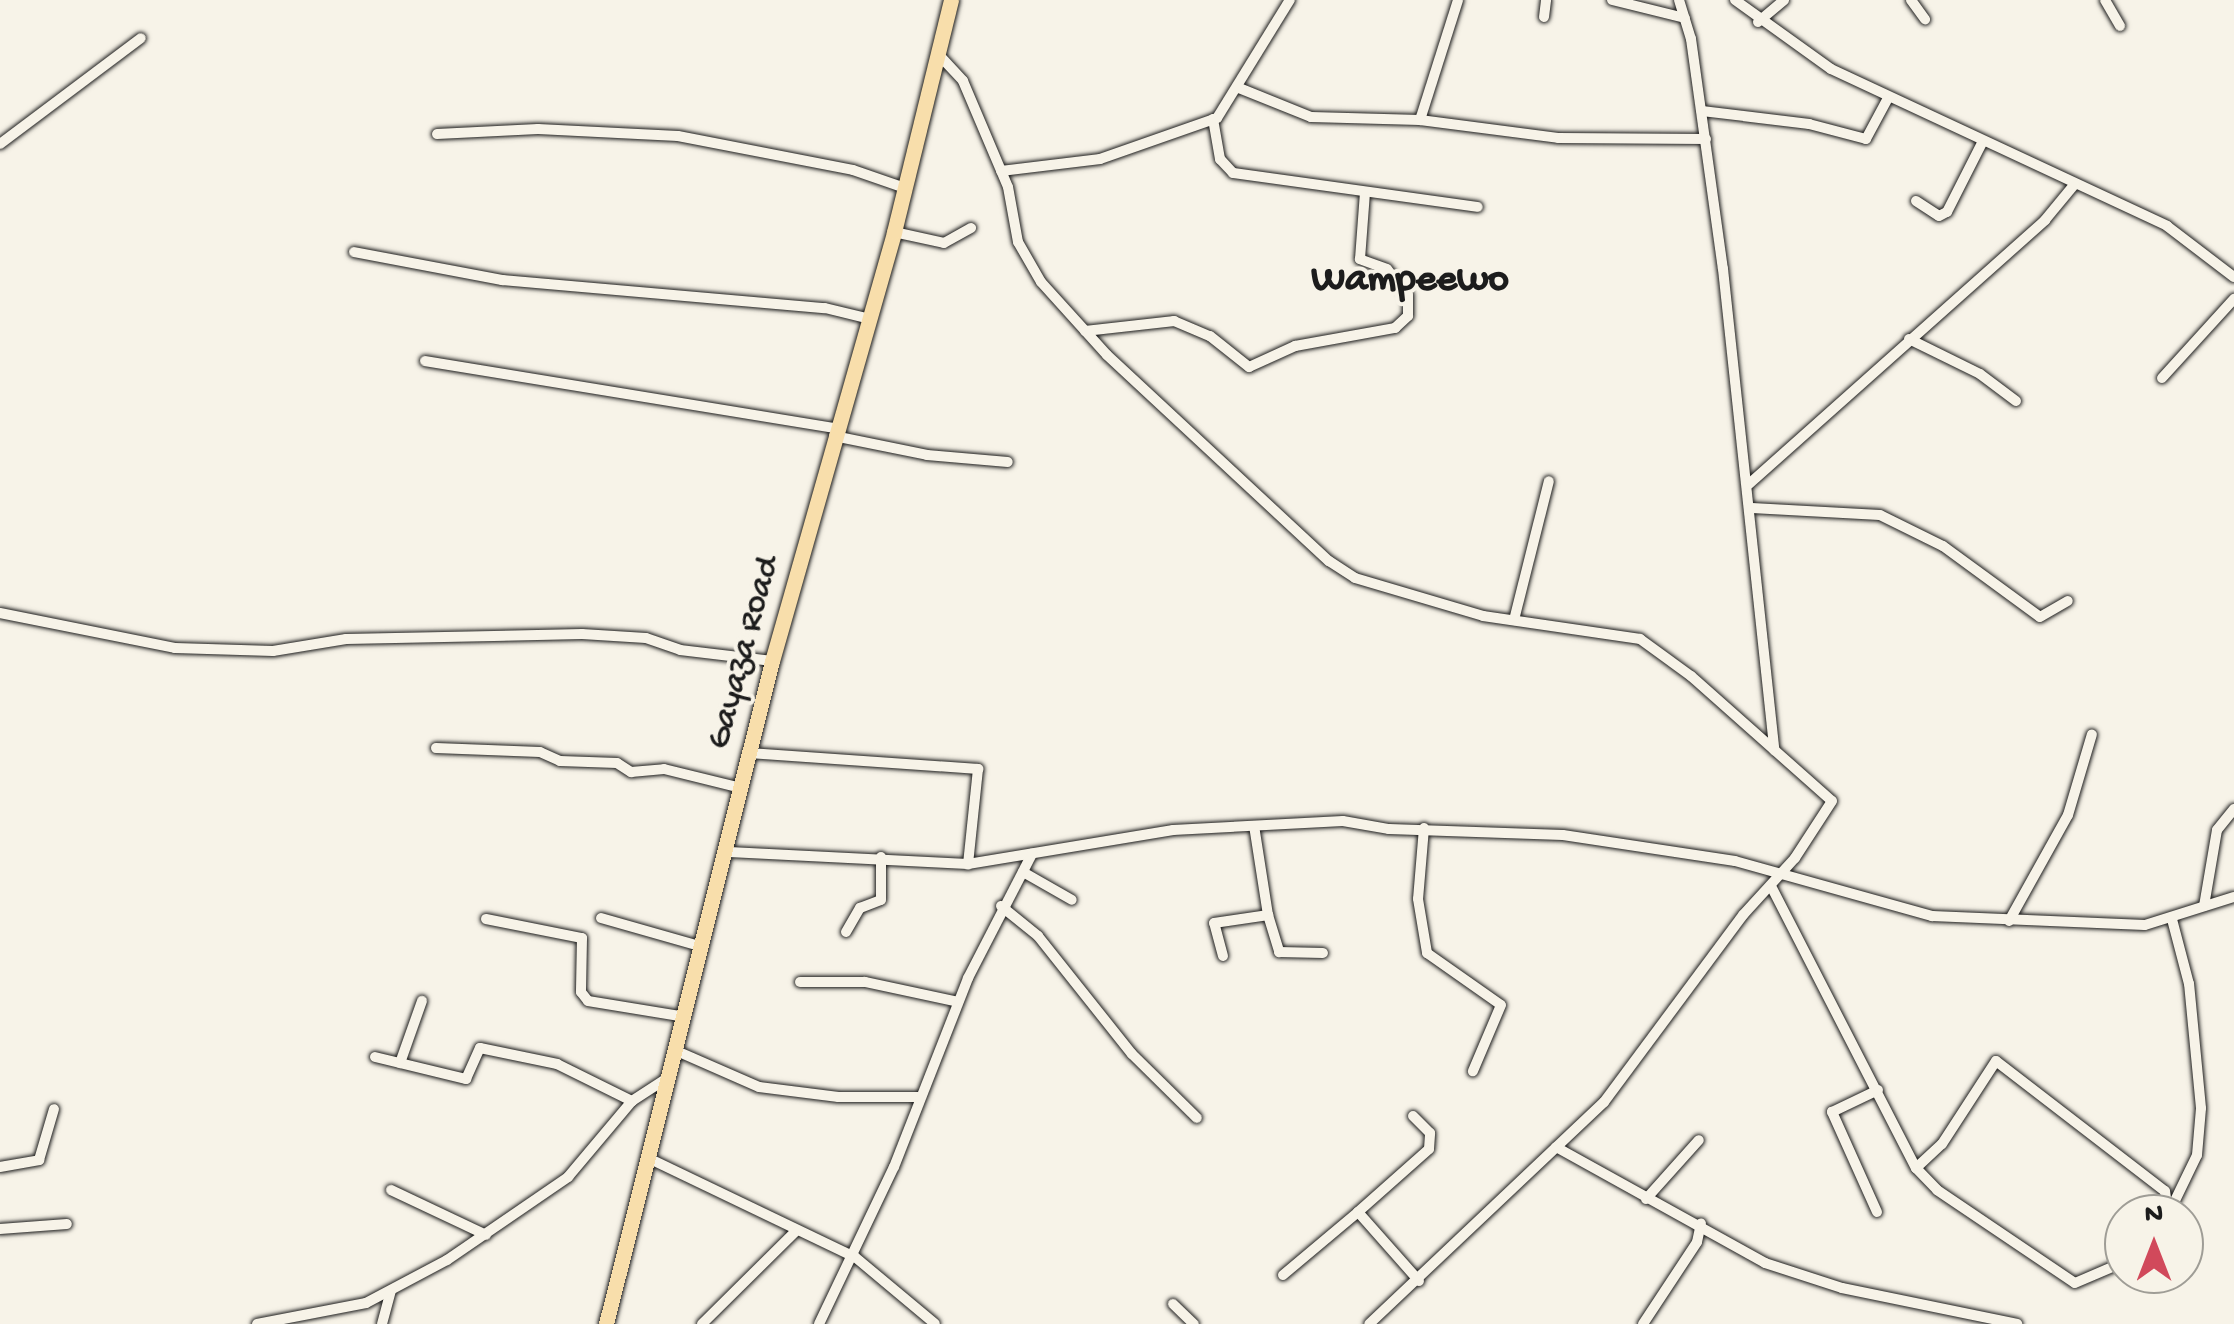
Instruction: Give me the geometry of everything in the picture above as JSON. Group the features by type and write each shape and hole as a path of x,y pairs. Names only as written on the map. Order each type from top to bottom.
{"main road":[{"name":"Gayaza Road","path":"606,1324 679,1052 772,661 834,432 894,232 951,0"}],"street":[{"path":"1001,171 1100,159 1214,119 1239,88 1290,0"},
{"path":"1420,120 1458,0"},
{"path":"1544,17 1546,0"},
{"path":"1612,0 1685,18"},
{"path":"1679,0 1706,139 1752,508 1774,750"},
{"path":"1735,0 1758,22 1888,98 2168,226 2234,276"},
{"path":"1758,22 1784,0"},
{"path":"1911,0 1925,19"},
{"path":"2105,0 2120,26"},
{"path":"0,144 141,38"},
{"path":"940,56 963,81 1001,171 1018,242 1041,282 1085,331 1329,560 1370,583 1514,620 1640,639 1832,801 1772,888 1743,916 1604,1102 1369,1324"},
{"path":"1239,88 1311,118 1420,120 1558,138 1706,139"},
{"path":"1702,111 1809,124 1866,139 1888,98"},
{"path":"1214,119 1220,159 1232,173 1478,208"},
{"path":"437,134 538,129 678,136 852,170 905,188"},
{"path":"1916,201 1945,214 1982,143"},
{"path":"1749,484 2045,220 2074,185"},
{"path":"1085,331 1174,321 1210,336 1250,366 1287,348 1395,328 1408,316 1408,295 1386,268 1360,259 1365,192"},
{"path":"894,232 944,243 971,228"},
{"path":"354,252 502,280 825,308 870,319"},
{"path":"2162,378 2234,299"},
{"path":"1908,339 1980,374 2016,401"},
{"path":"425,361 834,432 928,455 1008,462"},
{"path":"1514,620 1550,481"},
{"path":"1752,508 1880,515 1943,546 2040,617 2068,601"},
{"path":"0,613 175,648 273,651 346,640 566,634 646,638 680,650 772,661"},
{"path":"2009,921 2068,815 2092,734"},
{"path":"436,748 540,752 560,761 618,763 631,772 664,768 741,788"},
{"path":"749,753 978,769 968,864"},
{"path":"2204,906 2217,830 2234,809"},
{"path":"729,852 968,864 1173,830 1343,821 1563,835 1780,873 1915,915 2093,926 2172,919 2234,898"},
{"path":"1254,826 1268,915 1279,952 1323,953"},
{"path":"1424,828 1418,898 1427,954 1501,1005 1473,1070"},
{"path":"820,1324 855,1257 1001,906 1032,854"},
{"path":"846,932 860,908 881,900 881,857"},
{"path":"1023,872 1072,900"},
{"path":"1772,888 1916,1168 1938,1190 2075,1283 2104,1271"},
{"path":"1001,906 1038,936 1132,1054 1197,1118"},
{"path":"1224,956 1214,923 1268,915"},
{"path":"601,918 704,948"},
{"path":"486,919 582,938 581,992 588,1001 687,1017"},
{"path":"2172,919 2189,984 2201,1108 2193,1167 2179,1194"},
{"path":"800,982 865,982 958,1002"},
{"path":"400,1064 422,1001"},
{"path":"375,1057 466,1080 480,1048 557,1064 632,1101"},
{"path":"679,1052 759,1087 838,1097 919,1097"},
{"path":"1916,1168 1942,1144 1996,1061 2165,1194"},
{"path":"256,1324 335,1312 390,1291 486,1235 568,1177 632,1101 673,1075"},
{"path":"1877,1212 1832,1112 1878,1090"},
{"path":"0,1167 39,1160 54,1109"},
{"path":"1284,1275 1429,1149 1430,1133 1414,1116"},
{"path":"1646,1199 1699,1140"},
{"path":"1556,1147 1684,1221 1701,1222 1766,1263 1842,1288 1940,1303 2016,1324"},
{"path":"650,1159 855,1257 935,1324"},
{"path":"391,1190 486,1235"},
{"path":"1358,1212 1418,1281"},
{"path":"1643,1324 1697,1242 1701,1222"},
{"path":"0,1229 67,1224"},
{"path":"702,1324 796,1231"},
{"path":"382,1324 390,1291"},
{"path":"1174,1304 1194,1324"}],"district":[{"name":"Wampeewo","path":"1410,281"}]}
